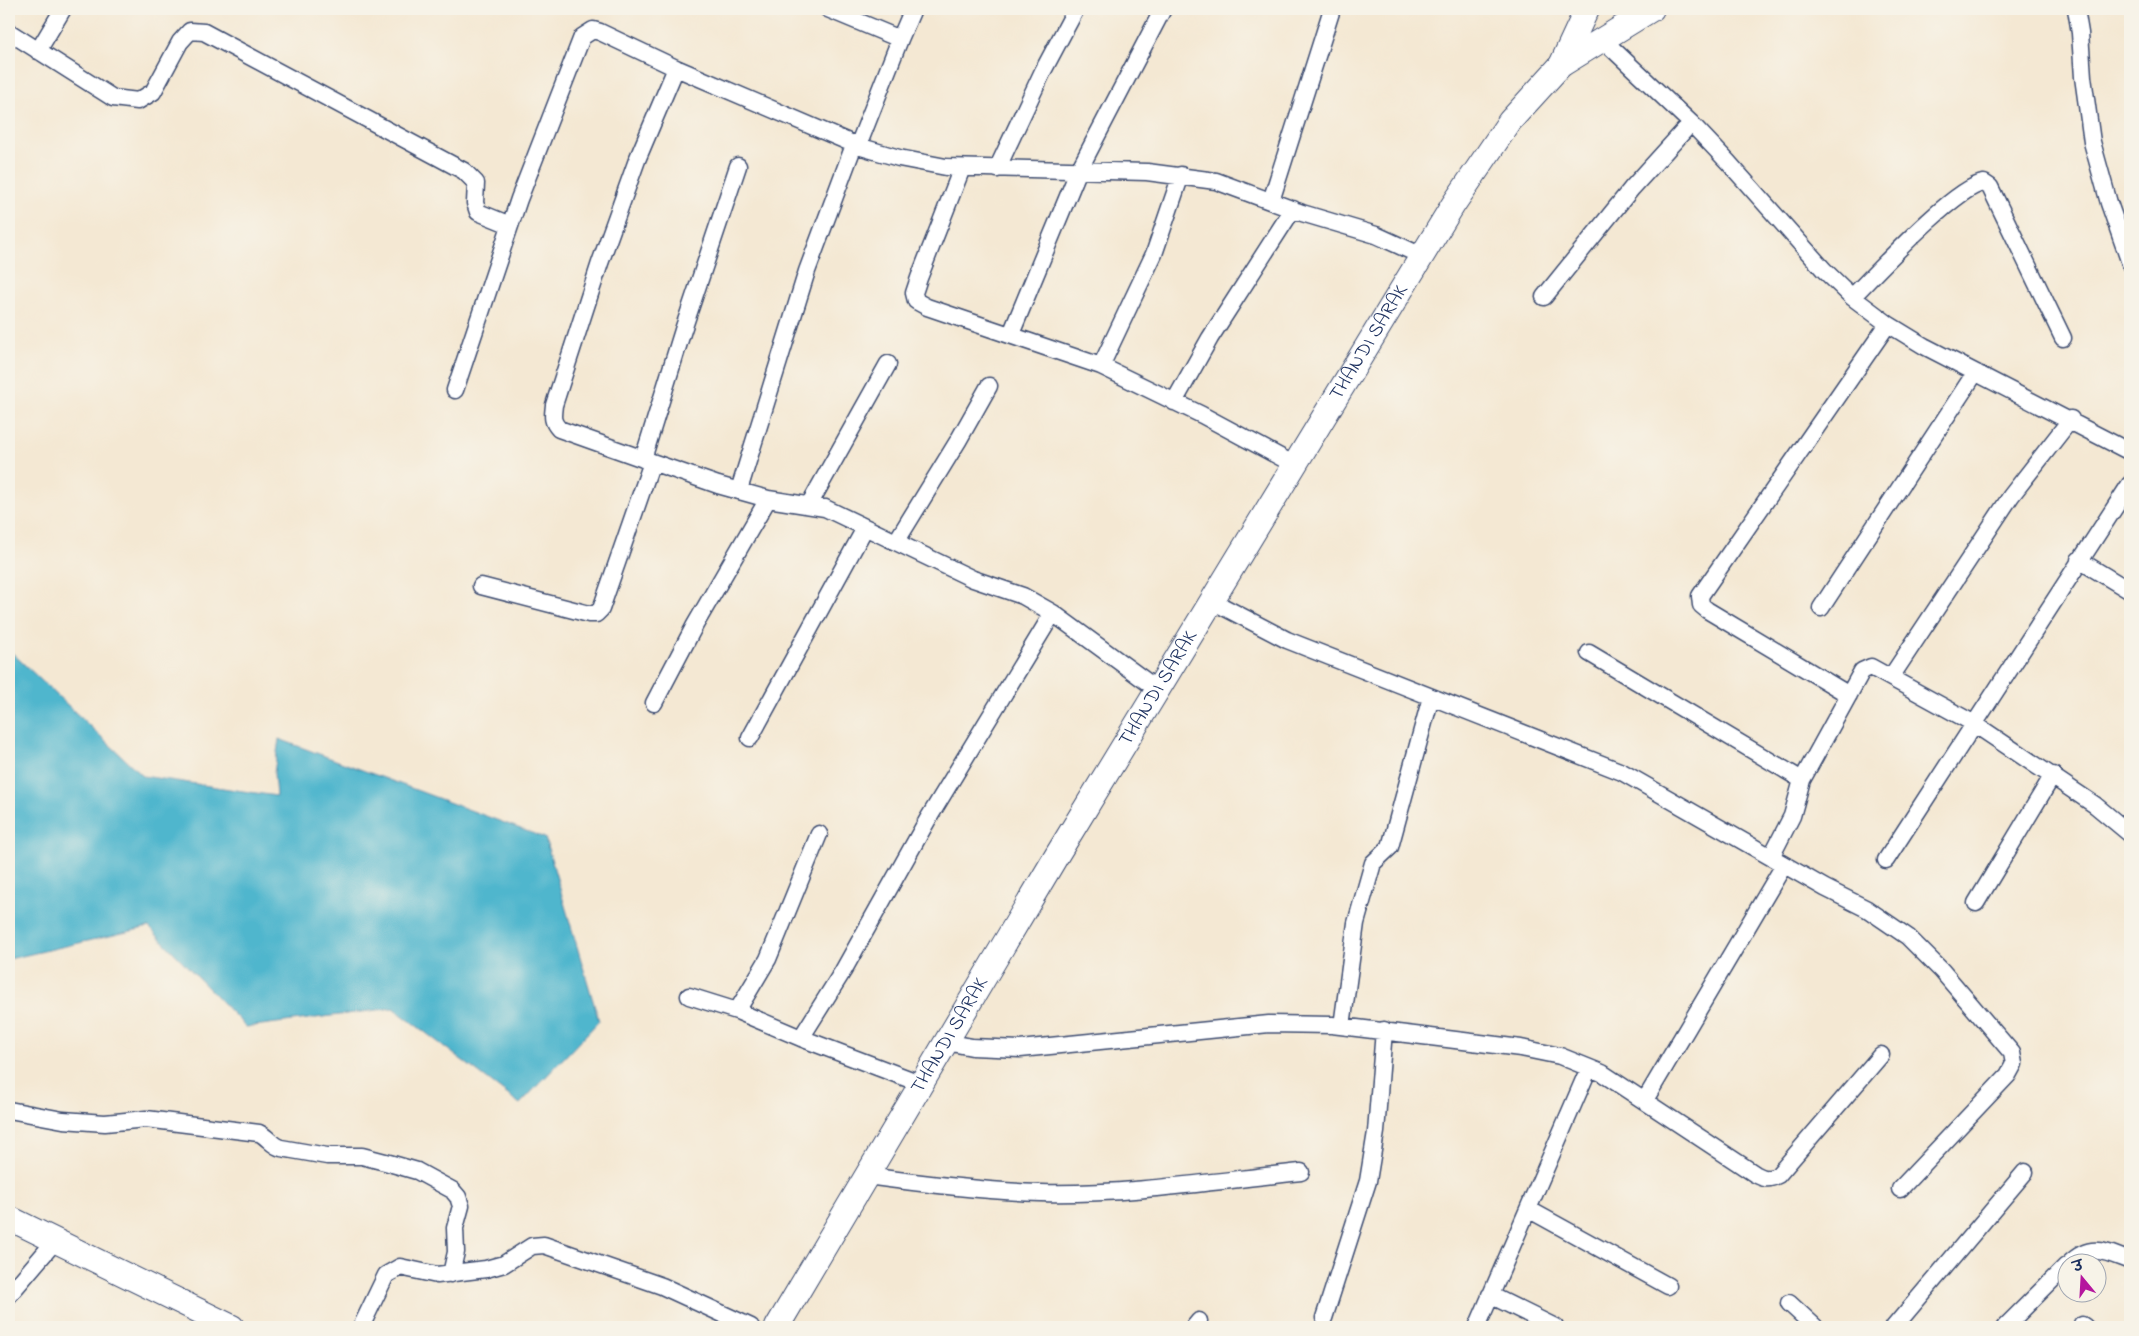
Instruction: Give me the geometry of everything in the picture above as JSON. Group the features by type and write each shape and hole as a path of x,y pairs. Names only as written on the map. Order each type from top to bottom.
{"main road":[{"path":"1561,65 1587,9"},
{"path":"1561,65 1652,9"},
{"name":"THANDI SARAK","path":"777,1327 1212,600 1453,204 1510,121 1561,65"},
{"path":"9,1218 232,1327"}],"street":[{"path":"38,51 63,9"},
{"path":"828,9 900,38"},
{"path":"739,490 808,272 856,145 912,9"},
{"path":"997,169 1043,71 1076,9"},
{"path":"1011,334 1078,172 1162,9"},
{"path":"1271,201 1332,9"},
{"path":"2076,9 2080,34 2082,76 2092,142 2109,203 2130,263"},
{"path":"455,390 510,225 568,69 582,37 593,30 676,68 856,145 899,158 946,167 1078,172 1148,172 1216,181 1292,209 1376,235 1422,256"},
{"path":"9,32 113,98 138,100 153,92 180,42 190,31 204,32 464,171 476,183 475,203 478,212 510,225"},
{"path":"1602,39 1691,123 1824,270 1852,297 1888,324 1975,373 2071,419 2130,452"},
{"path":"676,68 637,160 600,263 554,405 553,423 559,429 739,490 768,498 825,508 973,579 1022,596 1052,613 1158,690"},
{"path":"1544,297 1632,188 1691,123"},
{"path":"481,586 589,614 596,614 601,609 647,460 683,330 738,166"},
{"path":"962,168 919,278 914,293 916,301 927,307 1101,366 1295,465"},
{"path":"1101,366 1154,254 1181,175"},
{"path":"1852,297 1940,212 1975,184 1984,183 1990,187 2063,338"},
{"path":"1174,402 1210,338 1292,209"},
{"path":"1849,695 1707,610 1701,605 1700,596 1888,324"},
{"path":"809,505 888,364"},
{"path":"1821,608 1975,373"},
{"path":"896,542 958,441 989,386"},
{"path":"1892,677 2011,496 2071,419"},
{"path":"1886,860 2079,560 2124,505 2130,484"},
{"path":"654,703 695,625 768,498"},
{"path":"750,738 865,528"},
{"path":"2079,560 2130,591"},
{"path":"1212,600 1287,640 1622,772 1778,861 1867,909 1908,937 1942,971 2012,1053 2014,1064 2008,1075 1900,1189"},
{"path":"801,1038 843,971 928,820 1052,613"},
{"path":"1589,653 1802,780"},
{"path":"1645,1100 1778,861 1802,780 1862,671 1866,668 1876,668 1973,723 2053,775 2095,805 2130,834"},
{"path":"1342,1026 1356,923 1373,863 1390,846 1431,697"},
{"path":"1976,903 2053,775"},
{"path":"737,1011 768,959 819,834"},
{"path":"689,996 737,1011 801,1038 922,1084"},
{"path":"946,1042 972,1047 1020,1049 1269,1024 1342,1026 1521,1048 1560,1056 1602,1073 1755,1174 1770,1179 1778,1175 1881,1054"},
{"path":"1324,1318 1368,1181 1376,1132 1384,1030"},
{"path":"1477,1327 1589,1068"},
{"path":"9,1110 63,1120 105,1123 146,1119 259,1133 268,1138 274,1146 281,1148 327,1156 362,1156 417,1170 440,1182 458,1197 461,1206 455,1228 456,1252 451,1274"},
{"path":"867,1176 941,1186 1042,1193 1131,1189 1301,1172"},
{"path":"1894,1327 2026,1172"},
{"path":"1528,1209 1668,1286"},
{"path":"9,1294 55,1241"},
{"path":"360,1327 386,1275 394,1269 400,1267 437,1275 486,1269 504,1264 532,1246 544,1245 662,1286 750,1327"},
{"path":"2082,1254 2086,1251 2100,1249 2130,1261"},
{"path":"2006,1327 2056,1277"},
{"path":"1490,1295 1555,1327"},
{"path":"1789,1303 1815,1327"}],"water":[{"path":"9,650 143,776 276,796 274,773 279,739 545,838 599,1021 520,1104 393,1008 246,1027 149,927 9,959"}]}
